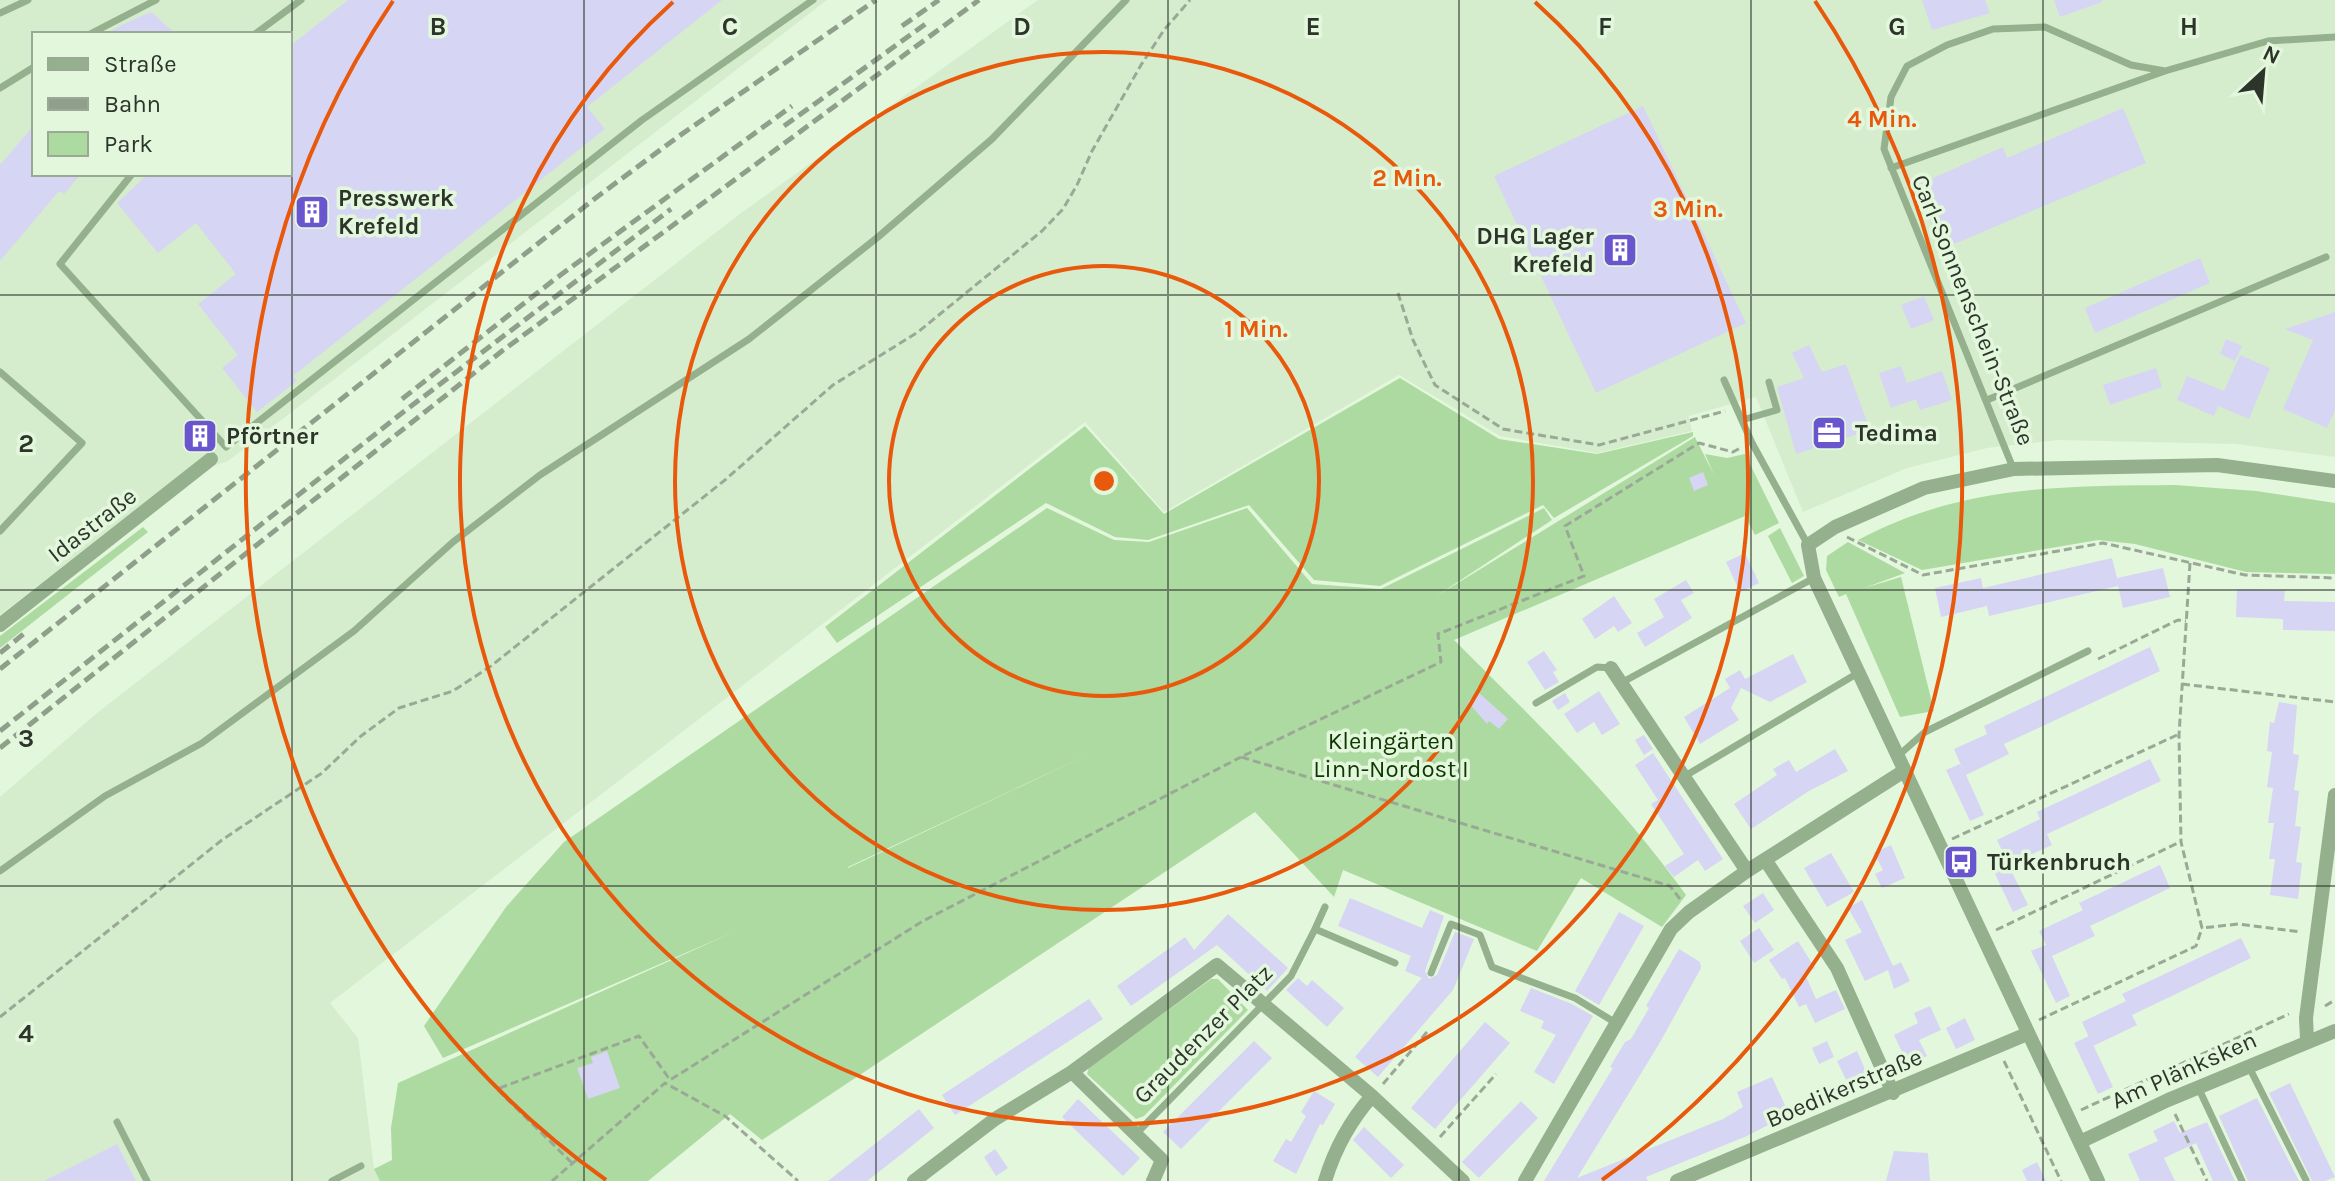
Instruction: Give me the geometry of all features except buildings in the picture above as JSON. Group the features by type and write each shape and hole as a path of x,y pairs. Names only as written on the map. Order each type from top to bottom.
{"street":[{"name":"Idastraße","path":"0,625 211,459"},
{"name":"Carl-Sonnenschein-Straße","path":"1808,545 1835,527 1924,488 2014,469 2217,465 2335,481"},
{"path":"1808,545 1814,578 2098,1181"},
{"path":"1611,668 1747,871"},
{"path":"1525,1181 1671,929 1689,912 1747,871 1904,771"},
{"path":"2307,1040 2306,1018 2335,795"},
{"path":"1766,861 1837,968 1893,1093"},
{"name":"Graudenzer Platz","path":"1135,1135 1072,1072 1217,965 1263,1005"},
{"path":"1263,1005 1372,1096 1463,1181"},
{"name":"Am Plänksken","path":"2080,1142 2248,1065 2335,1031"},
{"name":"Boedikerstraße","path":"1677,1181 1893,1093 2027,1034"},
{"path":"914,1181 995,1119 1072,1072"},
{"path":"1325,1181 1340,1140 1354,1116 1372,1096"},
{"path":"1135,1135 1162,1160 1153,1181"}],"lane":[{"path":"0,13 28,0"},
{"path":"94,32 156,0"},
{"path":"258,32 301,0"},
{"path":"211,459 642,120 813,0"},
{"path":"0,871 105,796 202,743 354,631 453,542 540,475 749,339 878,237 992,139 1126,0"},
{"name":"Carl-Sonnenschein-Straße","path":"2014,469 1884,149 1891,97 1907,66 1947,45 1993,29 2045,27 2131,65 2165,71"},
{"path":"1891,168 2165,71 2268,41 2335,37"},
{"path":"0,88 32,68"},
{"path":"130,176 60,264 226,447"},
{"path":"1987,400 2326,257"},
{"path":"0,372 82,443 0,531"},
{"path":"1724,380 1752,443 1808,545"},
{"path":"1742,420 1777,410 1769,382"},
{"path":"1621,683 1814,578"},
{"path":"1899,755 1925,732 2088,651"},
{"path":"1536,703 1597,667 1611,668"},
{"path":"1684,776 1858,673"},
{"name":"Graudenzer Platz","path":"1135,1135 1291,976 1325,907"},
{"path":"1431,973 1451,924 1480,935 1492,967 1575,998 1616,1023"},
{"path":"1315,929 1395,963"},
{"path":"2248,1065 2306,1180"},
{"path":"2198,1087 2242,1181"},
{"path":"117,1122 147,1181"},
{"path":"332,1181 361,1166"}],"path":[{"path":"0,1017 222,840 322,773 361,736 399,708 453,691 491,666 725,480 833,385 918,332 1042,231 1063,209 1141,65 1164,30 1190,0"},
{"path":"1398,293 1413,340 1435,385 1503,429 1599,445 1736,408"},
{"path":"552,1181 665,1083 923,921 1241,757 1441,662 1438,634 1584,576 1565,526 1699,443 1733,452 1752,443"},
{"path":"1835,527 1852,541 1923,575 2103,543 2245,575 2335,578"},
{"path":"2027,1034 2039,1020 2196,946 2202,928 2181,842 2179,735 2190,563"},
{"path":"2088,651 2098,659 2178,620 2186,621"},
{"path":"2182,684 2335,702"},
{"path":"1938,846 2171,735 2179,735"},
{"path":"1241,757 1670,886 1689,912"},
{"path":"1982,937 2181,842"},
{"path":"2202,928 2238,924 2317,934"},
{"path":"2067,1116 2289,1014 2306,1018"},
{"path":"1372,1096 1427,1032"},
{"path":"572,1163 497,1089 639,1036 670,1080"},
{"path":"1997,1047 2061,1181"},
{"path":"1429,1149 1496,1074"},
{"path":"665,1083 725,1116 798,1181"},
{"path":"2168,1100 2207,1181"}],"shaded area":[{"path":"0,0 827,0 228,461 177,478 0,615"},
{"path":"1038,0 2335,0 2335,457 2236,444 2058,440 1987,448 1907,468 1803,512 1756,397 1689,416 1692,431 1597,453 1500,436 1399,375 1164,512 1085,422 330,1003 358,1038 374,1169 381,1181 0,1181 0,797 97,713 737,216"}],"green space":[{"path":"1400,378 1499,439 1597,454 1693,432 1693,436 1554,518 1543,505 1380,586 1314,580 1249,505 1148,540 1115,537 1046,503 837,643 825,627 1085,426 1164,514"},
{"name":"Kleingärten Linn-Nordost I","path":"1695,437 1714,475 1705,454 1727,458 1745,454 1779,523 1755,535 1745,516 1454,640 1605,795 1686,895 1662,927 1581,878 1537,951 1343,870 1334,897 1255,812 762,1140 730,1114 648,1181 380,1181 374,1169 392,1160 391,1128 398,1083 734,932 443,1058 424,1026 506,907 564,842 1047,508 1114,540 1149,542 1247,508 1312,584 1381,589 1544,508 1552,520 1435,597","holes":["1100,749 848,868 848,867"]},
{"path":"2175,485 2256,491 2335,503 2335,574 2246,572 2135,544 2098,540 1922,570 1858,540 1935,508 2013,492 2092,486"},
{"path":"143,527 148,532 0,648 0,636"},
{"path":"1780,528 1804,576 1792,583 1768,536"},
{"path":"1848,542 1905,573 1864,588 1901,577 1934,711 1900,717 1846,594 1839,597 1826,570 1827,556"},
{"path":"1211,979 1218,979 1248,1010 1144,1116 1136,1119 1087,1074 1089,1067"}],"railway":[{"path":"0,669 593,200 679,136 876,0"},
{"path":"902,26 939,0"},
{"path":"0,748 502,351 979,0"},
{"path":"784,126 927,23"},
{"path":"402,399 555,279 792,106"},
{"path":"0,731 402,413 671,209"},
{"path":"0,653 26,632"}],"place":[{"name":"Presswerk Krefeld","path":"312,212"},
{"name":"DHG Lager Krefeld","path":"1620,250"},
{"name":"Tedima","path":"1829,433"},
{"name":"Pförtner","path":"200,436"},
{"name":"Türkenbruch","path":"1961,862"}]}
